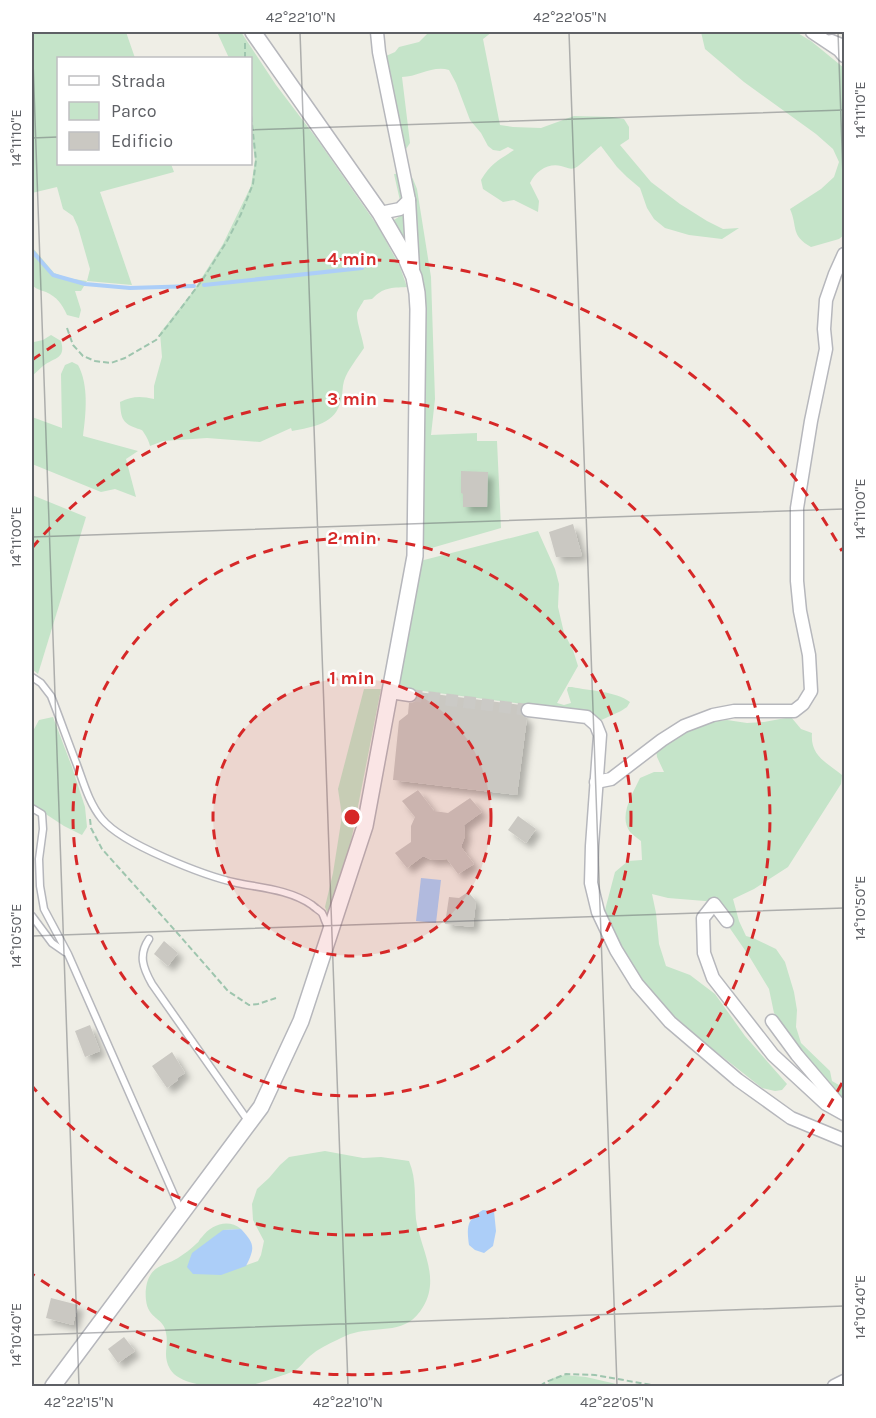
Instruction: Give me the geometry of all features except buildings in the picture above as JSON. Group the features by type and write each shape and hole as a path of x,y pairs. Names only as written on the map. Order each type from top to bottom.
{"street":[{"path":"253,32 380,213 405,256 414,277"},
{"path":"53,1386 261,1107 301,1021 366,826 415,556 417,293 408,200 377,32"},
{"path":"817,35 844,56"},
{"path":"380,213 400,209 408,200"},
{"path":"596,782 611,780 662,740 684,726 712,715 735,711 794,711 803,704 811,691 809,655 797,581 796,508 826,349 824,329 826,300 844,254"},
{"path":"390,692 410,695"},
{"path":"528,710 586,717 596,725 600,735 591,883 598,912 616,950 637,984 670,1022 738,1080 791,1118 844,1140"},
{"path":"726,921 714,904 703,918 704,953 713,978 773,1055 826,1104 844,1112"},
{"path":"772,1022 844,1112"},
{"path":"834,1386 844,1381"}],"lane":[{"path":"817,35 844,43"},
{"path":"32,677 41,683 51,696 89,799 104,821 113,829 215,878 295,896 322,913 325,924 331,930"},
{"path":"32,808 42,814 43,829 39,859 44,909 68,954 182,1213"},
{"path":"32,916 52,943 68,954"},
{"path":"149,939 142,955 143,968 249,1122"}],"path":[{"path":"67,328 74,345 83,356 95,362 111,363 125,358 156,340 203,279 241,214 253,184 256,160 252,124"},
{"path":"89,799 91,828 102,849 228,991 249,1005 276,998"},
{"path":"540,1386 566,1374 595,1375 657,1386"}],"green space":[{"path":"32,32 126,32 135,57 57,57 57,165 171,165 174,172 100,192 132,285 87,281 90,269 78,227 73,216 63,209 57,187 32,193"},
{"path":"217,32 241,32 276,85 379,228 400,267 407,287 384,290 372,299 364,300 359,308 357,316 364,348 343,383 342,398 338,408 323,423 292,431 291,428 260,442 207,438 163,441 150,446 143,431 125,421 120,402 137,397 154,399 154,386 162,357 160,333 194,290 223,244 251,186 255,161 252,138 252,57 229,57"},
{"path":"429,32 492,32 483,39 500,125 541,128 574,116 624,119 629,127 629,139 620,145 651,182 707,221 723,229 739,228 722,239 689,235 665,228 654,219 647,208 640,188 617,167 601,146 575,168 569,169 556,165 543,169 536,175 530,183 539,201 538,212 514,200 503,202 483,189 481,180 492,165 514,150 508,147 500,151 493,150 488,146 470,120 449,70 437,69 402,77 410,143 401,153 382,60 399,47 419,42"},
{"path":"701,32 796,32 844,68 844,235 839,239 811,247 804,243 797,234 790,209 821,189 834,177 839,162 833,149 744,82 705,49"},
{"path":"408,173 417,189 431,277 435,399 431,435 477,433 477,441 497,441 501,528 421,551 416,268 388,224 403,214 394,174"},
{"path":"32,247 54,273 87,281 81,291 75,291 81,310 79,318 67,315 56,299 32,285"},
{"path":"51,335 61,341 61,354 32,376 32,340 34,342 43,340"},
{"path":"72,362 78,365 84,381 86,409 83,436 138,451 126,459 136,497 115,489 101,492 32,464 32,417 62,428 61,374 65,365"},
{"path":"32,495 86,517 38,674 32,669"},
{"path":"538,531 555,569 559,584 558,607 564,633 578,666 557,703 564,705 571,703 567,690 568,687 572,687 624,698 630,702 627,707 597,722 554,708 399,688 420,561"},
{"path":"364,689 381,689 349,852 329,917 325,907 342,816 338,789"},
{"path":"53,717 85,807 87,827 82,835 32,805 32,733 39,720"},
{"path":"791,717 801,729 812,733 816,753 842,775 841,784 788,867 754,889 733,899 746,936 776,949 785,962 794,992 797,1010 796,1027 801,1043 830,1071 832,1081 844,1088 844,1108 783,1029 774,1013 769,989 729,927 717,902 668,898 652,894 659,944 666,966 690,975 715,994 745,1036 787,1084 782,1090 762,1088 705,1043 645,990 608,931 605,910 615,872 628,861 642,860 641,841 630,832 626,812 640,778 654,772 664,772 657,757 656,748 679,730 709,722 727,720 747,723 764,722"},
{"path":"325,1151 363,1158 381,1157 409,1161 414,1182 418,1230 430,1274 428,1296 423,1307 417,1316 401,1326 348,1335 316,1351 294,1371 255,1384 216,1387 184,1380 176,1375 170,1369 166,1359 165,1328 147,1307 146,1290 151,1274 157,1268 175,1260 210,1229 220,1224 231,1224 241,1229 223,1230 221,1274 258,1261 264,1241 253,1220 252,1204 257,1189 289,1157"},
{"path":"565,1375 586,1377 625,1386 546,1386 553,1378"}],"water":[{"path":"421,878 441,880 436,923 416,921"},
{"path":"483,1210 494,1211 496,1231 493,1246 484,1253 469,1245 468,1233 473,1217"},
{"path":"241,1229 252,1246 246,1266 221,1275 193,1274 187,1267 192,1253 223,1230"}],"waterway":[{"path":"32,251 53,275 85,284 130,288 194,286"},
{"path":"204,285 362,268"}],"tunnel":[{"path":"410,695 528,710"}]}
